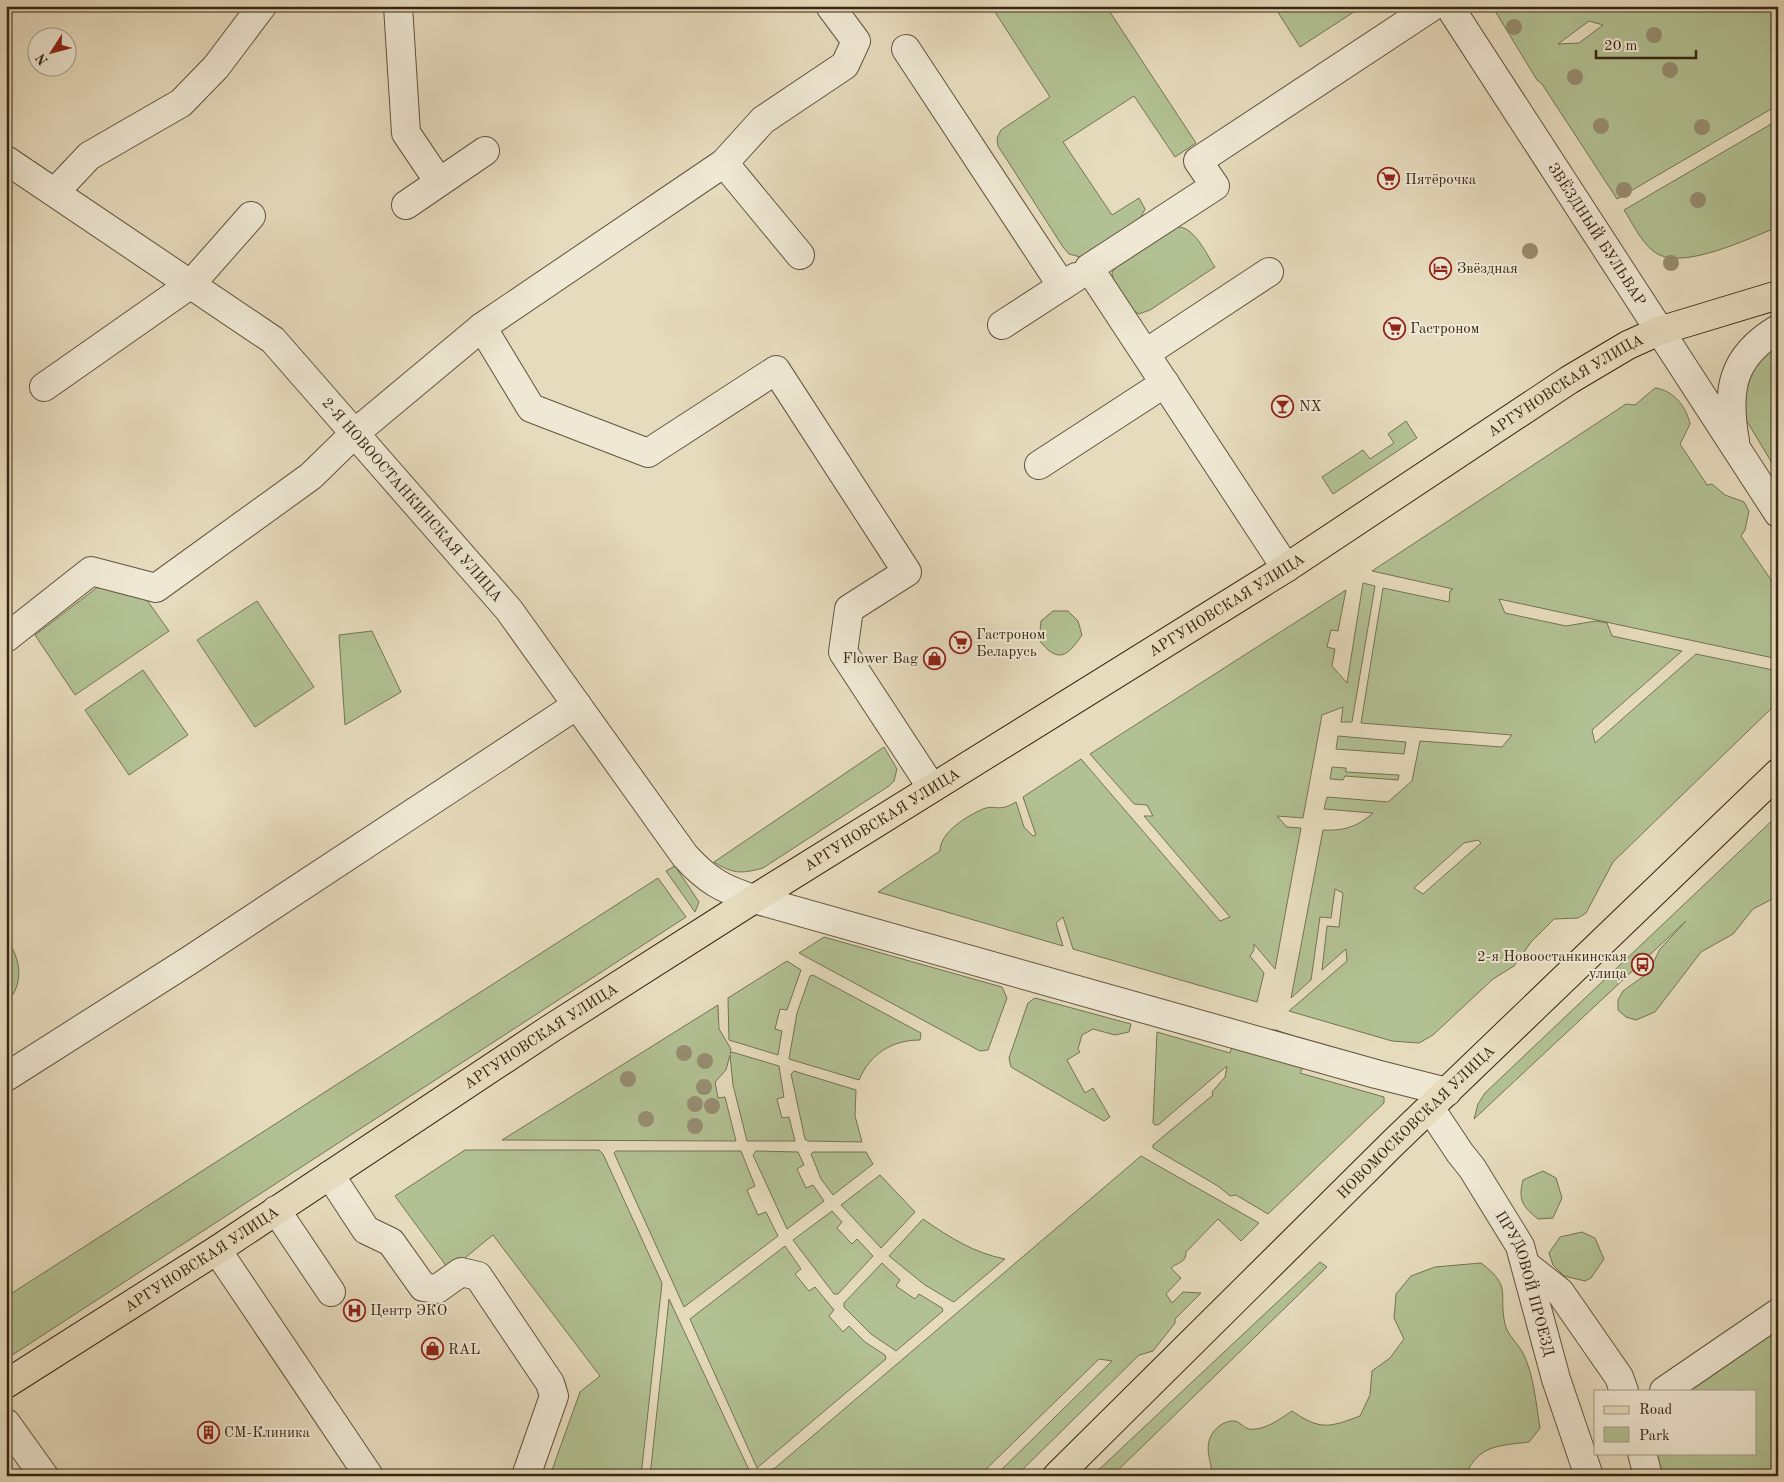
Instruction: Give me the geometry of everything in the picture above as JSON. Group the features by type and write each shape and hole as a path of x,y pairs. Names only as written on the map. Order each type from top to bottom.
{"main road":[{"name":"АРГУНОВСКАЯ УЛИЦА","path":"6,1384 217,1250 550,1029 754,899 1286,568 1569,380 1628,345 1659,331 1778,295"},
{"name":"НОВОМОСКОВСКАЯ УЛИЦА","path":"1056,1476 1438,1100 1778,773"}],"street":[{"path":"55,192 89,156 181,103 216,67 262,6"},
{"path":"398,6 406,133 440,182"},
{"path":"6,638 91,571 156,588 311,476 355,433 482,327 724,162 763,120 845,65 856,42 830,6"},
{"path":"1002,325 1215,186 1198,160 1432,6"},
{"name":"ЗВЁЗДНЫЙ БУЛЬВАР","path":"1449,6 1778,513"},
{"path":"906,49 1062,286"},
{"path":"406,205 485,151"},
{"name":"2-Я НОВООСТАНКИНСКАЯ УЛИЦА","path":"6,160 273,340 509,610 684,856 705,877 733,892 754,899 1367,1072 1438,1100"},
{"path":"724,162 800,255"},
{"path":"44,387 191,284 251,216"},
{"path":"1090,268 1286,568"},
{"path":"1146,353 1269,272"},
{"path":"482,327 531,408 648,453 776,370 907,572 849,609 843,652 932,788"},
{"path":"1736,448 1731,417 1734,376 1745,357 1759,340 1778,329"},
{"path":"1039,465 1165,382"},
{"path":"6,1077 190,960 578,705"},
{"name":"ПРУДОВОЙ ПРОЕЗД","path":"1438,1100 1460,1153 1472,1168 1510,1227 1527,1266 1556,1379 1589,1476"},
{"path":"330,1175 366,1230 391,1242 423,1287 437,1289 461,1272 478,1276 550,1383 554,1396 526,1476"},
{"path":"276,1210 331,1292"},
{"path":"217,1250 369,1476"},
{"path":"1527,1266 1560,1292 1619,1377 1624,1390"},
{"path":"1665,1390 1778,1313"},
{"path":"6,1423 34,1472"},
{"path":"1642,1454 1648,1476"}],"green space":[{"path":"991,6 1106,6 1196,143 1175,157 1134,96 1063,142 1112,215 1139,198 1145,209 1140,219 1080,257 1069,254 1063,247 998,146 997,138 1001,130 1050,97"},
{"path":"1274,6 1363,6 1300,47"},
{"path":"1492,6 1621,6 1621,12 1628,6 1778,6 1778,105 1617,199 1542,84 1537,80","holes":["1589,21 1603,25 1579,43 1558,44"]},
{"path":"1778,120 1778,227 1733,245 1696,256 1665,257 1648,247 1624,210"},
{"path":"1176,227 1182,228 1194,235 1215,267 1150,310 1139,314 1130,307 1122,296 1112,272 1120,263"},
{"path":"1778,340 1778,473 1742,413 1743,379"},
{"path":"1655,388 1668,392 1678,400 1690,424 1680,444 1707,485 1712,484 1725,495 1744,502 1749,511 1745,530 1741,536 1778,590 1778,659 1499,599 1505,613 1566,626 1596,621 1607,623 1612,636 1682,651 1592,730 1595,743 1696,654 1778,671 1778,702 1613,862 1586,913 1578,918 1554,919 1531,942 1514,966 1493,979 1433,1035 1419,1043 1392,1041 1289,1011 1347,961 1346,949 1322,970 1327,926 1339,927 1343,893 1335,889 1331,918 1320,917 1311,980 1291,998 1323,830 1337,830 1350,827 1373,813 1324,809 1327,797 1388,802 1412,781 1420,741 1502,747 1512,735 1361,723 1383,588 1449,602 1450,591 1453,589 1372,571 1626,404 1635,405","holes":["1478,840 1481,843 1423,894 1414,888 1464,843"]},
{"path":"1406,421 1417,438 1333,494 1322,477 1363,450 1370,459 1394,443 1388,434"},
{"path":"1363,583 1375,586 1352,722 1341,722 1343,707 1322,715 1303,818 1277,816 1287,827 1301,828 1275,969 1254,944 1254,950 1250,956 1264,973 1257,1002 1073,949 1063,917 1056,923 1063,946 878,892 940,851 944,837 949,831 962,820 983,809 991,807 1001,808 1016,802 1024,827 1033,836 1036,835 1023,797 1081,759 1220,921 1230,917 1144,816 1153,816 1147,805 1134,804 1090,754 1346,590 1338,631 1331,630 1327,647 1335,649 1332,666 1347,683"},
{"path":"99,586 144,596 169,631 75,695 35,635"},
{"path":"257,601 314,687 255,727 197,640"},
{"path":"1053,611 1068,611 1078,621 1082,635 1067,653 1062,655 1052,652 1039,640 1041,621"},
{"path":"372,631 401,692 345,725 339,635"},
{"path":"143,670 188,735 129,775 85,710"},
{"path":"1338,736 1406,742 1404,754 1336,749"},
{"path":"884,747 897,769 894,781 889,786 763,868 737,872 714,862"},
{"path":"1332,767 1346,768 1346,772 1399,775 1398,780 1345,776 1343,780 1330,779"},
{"path":"1778,815 1778,896 1753,909 1733,934 1701,952 1655,1012 1636,1020 1626,1017 1618,1010 1618,1000 1623,991 1648,973 1660,949 1686,921 1474,1119 1478,1104 1485,1093"},
{"path":"675,866 699,902 695,912 666,871"},
{"path":"658,878 686,917 6,1359 6,1297"},
{"path":"824,937 1002,987 1007,998 988,1050 980,1051 799,953"},
{"path":"6,939 15,954 19,971 16,988 6,1003"},
{"path":"787,961 801,970 787,1010 780,1009 775,1029 782,1031 778,1055 729,1040 728,998"},
{"path":"813,975 921,1033 920,1040 900,1043 883,1050 869,1063 859,1080 789,1059 797,1013 810,976"},
{"path":"1035,998 1131,1024 1129,1032 1115,1035 1093,1029 1082,1035 1078,1049 1080,1052 1067,1060 1085,1093 1093,1088 1110,1117 1104,1121 1011,1067 1009,1058 1028,1003"},
{"path":"718,1005 719,1029 731,1049 730,1054 732,1052 779,1066 784,1097 777,1099 782,1118 789,1117 795,1141 747,1141 733,1085 730,1055 726,1070 715,1082 718,1098 725,1097 736,1141 502,1140"},
{"path":"1276,1030 1290,1035 1305,1064 1300,1073 1384,1097 1384,1103 1268,1214 1236,1195 1230,1196 1218,1186 1153,1148 1153,1145 1213,1095 1212,1092 1225,1077 1227,1066 1158,1125 1153,1123 1157,1032 1230,1053 1237,1040 1242,1036 1254,1032"},
{"path":"794,1071 856,1090 855,1116 862,1142 808,1141 805,1139 791,1074"},
{"path":"465,1150 599,1150 603,1154 662,1283 641,1476 539,1476 552,1470 580,1392 600,1376 493,1235 455,1266 447,1267 395,1196"},
{"path":"616,1151 741,1151 755,1186 747,1190 758,1215 766,1212 778,1236 684,1307 614,1153"},
{"path":"756,1151 798,1152 804,1165 797,1169 806,1188 813,1185 824,1201 787,1229 753,1155"},
{"path":"813,1152 866,1152 873,1164 833,1195 821,1179 811,1154"},
{"path":"1141,1156 1259,1223 1241,1241 1218,1219 1186,1252 1183,1261 1171,1268 1181,1278 1166,1294 1172,1303 1183,1292 1201,1293 1175,1319 1175,1323 1153,1351 1139,1355 1016,1476 995,1476 1112,1361 1099,1359 979,1476 650,1476 669,1299 750,1472 761,1473 775,1468"},
{"path":"1543,1171 1556,1178 1562,1198 1553,1218 1538,1219 1525,1206 1521,1193 1523,1180"},
{"path":"880,1175 915,1212 881,1248 841,1205"},
{"path":"832,1211 842,1222 837,1228 852,1244 857,1239 873,1256 838,1294 834,1294 793,1240"},
{"path":"923,1219 962,1244 983,1253 1005,1259 954,1302 925,1285 889,1256"},
{"path":"1582,1232 1595,1238 1604,1259 1591,1278 1585,1281 1564,1276 1553,1265 1549,1253 1560,1237"},
{"path":"785,1246 801,1269 795,1274 809,1291 815,1287 834,1310 829,1316 843,1332 849,1326 865,1342 885,1355 886,1359 757,1468 690,1319"},
{"path":"1320,1262 1327,1267 1112,1476 1092,1476"},
{"path":"882,1263 900,1280 896,1286 915,1299 919,1294 942,1308 943,1311 896,1351 871,1334 844,1307 844,1303"},
{"path":"1481,1263 1491,1271 1501,1285 1506,1328 1523,1353 1530,1371 1540,1428 1529,1442 1499,1446 1483,1452 1465,1476 1212,1476 1208,1450 1210,1437 1215,1430 1226,1422 1235,1421 1249,1429 1255,1429 1272,1424 1292,1411 1317,1424 1325,1425 1340,1423 1360,1416 1370,1395 1372,1371 1390,1358 1404,1339 1394,1318 1396,1294 1411,1276 1435,1267"},
{"path":"1778,1323 1778,1476 1658,1476 1652,1454 1756,1454 1756,1390 1681,1390"}],"place":[{"name":"Пятёрочка","path":"1389,179"},
{"name":"Звёздная","path":"1441,268"},
{"name":"Гастроном","path":"1394,328"},
{"name":"NX","path":"1283,406"},
{"name":"Гастроном Беларусь","path":"960,643"},
{"name":"Flower Bag","path":"934,658"},
{"name":"2-я Новоостанкинская улица","path":"1643,965"},
{"name":"Центр ЭКО","path":"354,1310"},
{"name":"RAL","path":"432,1349"},
{"name":"СМ-Клиника","path":"208,1432"}]}
